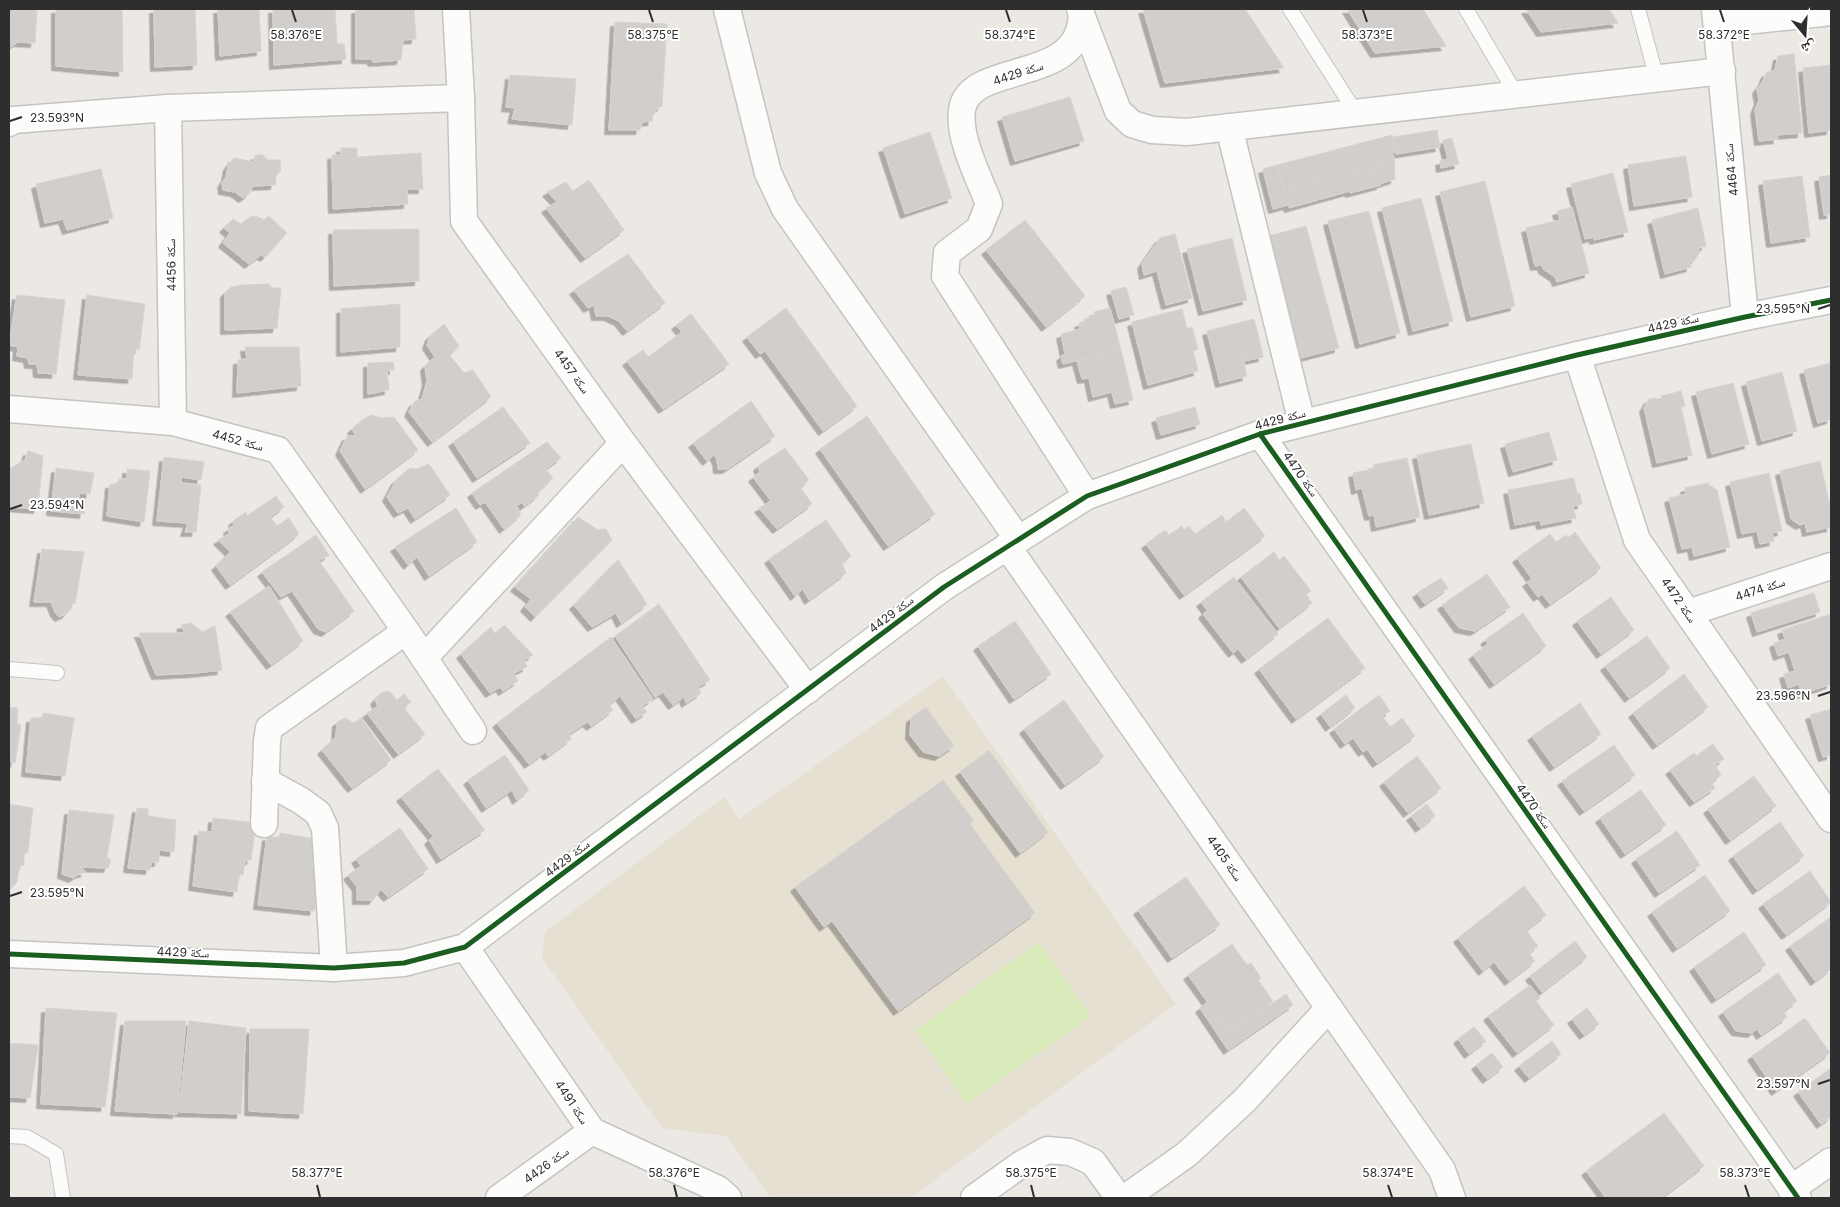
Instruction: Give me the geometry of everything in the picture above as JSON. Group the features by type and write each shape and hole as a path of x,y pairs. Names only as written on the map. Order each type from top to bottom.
{"street":[{"name":"سكة 4457","path":"456,9 461,98 464,221 623,443 808,690"},
{"name":"سكة 4405","path":"727,9 768,173 784,209 1329,1008 1442,1170 1452,1198"},
{"name":"سكة 4464","path":"1745,317 1716,16 1831,12"},
{"path":"1081,13 1118,111 1132,124 1152,130 1187,132 1722,71"},
{"name":"سكة 4429","path":"1081,13 1077,37 1066,52 1055,60 990,80 971,91 962,109 964,139 989,204 979,228 947,253 945,276 1087,496"},
{"path":"9,123 13,120 168,108 461,98"},
{"name":"سكة 4456","path":"168,108 173,422"},
{"path":"1229,127 1302,423"},
{"name":"سكة 4429","path":"9,954 334,968 404,964 465,947 944,587 1087,496 1260,434 1577,355 1745,317 1831,300"},
{"name":"سكة 4472","path":"1577,355 1637,540 1831,820"},
{"name":"سكة 4452","path":"9,410 173,422 278,450 406,631 473,731"},
{"name":"سكة 4470","path":"1260,434 1795,1194"},
{"path":"424,658 623,443"},
{"name":"سكة 4474","path":"1688,613 1831,566"},
{"path":"264,824 269,728 406,631"},
{"path":"265,781 300,800 318,813 325,828 334,968"},
{"name":"سكة 4491","path":"465,947 592,1131 718,1190 728,1198"},
{"path":"1125,1198 1188,1154 1245,1100 1329,1008"},
{"name":"سكة 4426","path":"499,1198 592,1131"},
{"path":"974,1198 1020,1165 1047,1150 1070,1152 1092,1162 1119,1198"},
{"path":"1795,1194 1831,1161"}],"lane":[{"path":"1290,9 1356,113"},
{"path":"1466,9 1516,94"},
{"path":"1638,9 1657,79"},
{"path":"9,668 57,673"},
{"path":"9,1136 27,1137 56,1154 63,1198"}],"shaded area":[{"path":"943,676 1176,1004 910,1198 771,1198 726,1136 662,1128 542,958 545,932 724,797 739,819"}],"green space":[{"path":"1039,942 1091,1016 967,1104 915,1030"}],"building":[{"path":"9,9 37,9 35,43 18,42 9,48"},
{"path":"56,9 122,9 123,72 56,66"},
{"path":"154,9 195,9 197,65 155,67"},
{"path":"218,9 259,9 261,51 220,56"},
{"path":"273,9 335,9 337,44 344,44 346,59 274,65"},
{"path":"356,9 414,9 416,39 403,40 401,60 373,62 371,59 356,59"},
{"path":"1143,9 1245,9 1284,68 1165,83"},
{"path":"1347,9 1423,9 1446,46 1375,53"},
{"path":"1526,9 1609,9 1618,23 1541,32"},
{"path":"615,22 667,24 662,106 654,111 652,121 642,122 640,130 609,130"},
{"path":"1794,54 1802,133 1777,135 1778,139 1759,141 1755,110 1759,100 1757,89 1766,73 1775,70 1778,56"},
{"path":"1831,65 1831,130 1809,133 1803,68"},
{"path":"510,75 576,79 572,125 512,119 515,108 506,107"},
{"path":"1070,97 1084,141 1015,161 1002,117"},
{"path":"1437,130 1440,147 1396,154 1393,137"},
{"path":"930,132 952,198 905,214 883,148"},
{"path":"1392,135 1395,152 1392,153 1394,157 1378,163 1380,170 1371,173 1369,166 1354,170 1356,176 1347,178 1344,169 1317,177 1319,185 1310,187 1309,181 1292,186 1293,191 1285,193 1277,165"},
{"path":"1452,138 1459,164 1441,168 1440,161 1448,159 1443,140"},
{"path":"341,148 357,148 357,157 421,153 423,189 407,189 408,204 333,209 332,155 341,155"},
{"path":"262,154 268,160 280,160 281,170 276,176 275,185 253,186 249,194 243,198 235,192 223,190 222,183 226,177 228,166 234,158 254,162 255,156"},
{"path":"1686,156 1692,197 1634,206 1628,165"},
{"path":"1394,157 1395,179 1381,185 1350,193 1350,191 1289,208 1288,205 1273,209 1263,169 1277,165 1285,193 1293,191 1292,186 1309,181 1310,187 1319,185 1317,177 1344,169 1347,178 1356,176 1354,170 1369,166 1371,173 1380,170 1378,163"},
{"path":"101,169 113,218 67,230 63,219 45,223 36,184"},
{"path":"1613,173 1628,232 1594,240 1594,237 1585,239 1571,184"},
{"path":"1831,175 1831,214 1824,215 1819,177"},
{"path":"1802,176 1810,237 1771,243 1763,181"},
{"path":"589,180 624,230 585,258 546,208 557,202 547,192 566,182 573,191"},
{"path":"1485,181 1515,306 1471,317 1440,192"},
{"path":"1421,198 1453,321 1413,331 1382,208"},
{"path":"1572,207 1589,273 1557,282 1555,277 1543,269 1542,265 1535,266 1526,228 1560,220 1557,211"},
{"path":"1698,208 1706,246 1698,248 1700,252 1694,261 1689,262 1691,267 1665,274 1652,220"},
{"path":"1369,211 1400,333 1360,344 1328,221"},
{"path":"256,216 264,220 269,216 287,233 265,257 261,255 249,264 223,243 230,233 224,228 233,219 241,224 250,217"},
{"path":"1025,220 1085,296 1046,327 986,250"},
{"path":"1306,226 1339,348 1301,358 1269,236"},
{"path":"419,229 419,281 334,286 333,230"},
{"path":"1175,234 1192,298 1166,305 1157,271 1144,275 1142,264 1160,238"},
{"path":"1232,238 1247,300 1203,311 1187,249"},
{"path":"628,254 665,303 627,331 619,321 608,316 596,316 594,305 588,308 574,290"},
{"path":"269,284 272,288 281,288 277,328 225,330 225,293 231,287"},
{"path":"1126,287 1134,315 1119,319 1111,291"},
{"path":"17,295 65,300 56,374 38,373 37,364 29,364 28,358 17,356 18,347 9,345"},
{"path":"87,295 145,304 139,350 134,348 132,379 78,375"},
{"path":"400,304 400,347 341,352 341,309"},
{"path":"786,308 857,406 823,431 765,351 760,354 747,337"},
{"path":"1110,308 1121,350 1063,364 1061,356 1065,354 1061,334 1080,329 1079,323 1085,321 1084,319 1095,316 1094,312"},
{"path":"1182,309 1187,329 1192,327 1198,349 1193,351 1198,371 1148,385 1132,322"},
{"path":"691,314 729,364 663,409 627,361 643,350 648,357 682,332 676,325"},
{"path":"1254,319 1259,338 1239,343 1247,376 1220,383 1207,331"},
{"path":"444,324 459,346 450,356 464,373 473,370 491,397 432,442 409,412 414,402 422,399 427,381 425,366 435,357 427,345 430,336"},
{"path":"1259,338 1263,357 1244,361 1239,343"},
{"path":"245,347 299,347 301,386 237,393 238,360 247,359"},
{"path":"1121,350 1133,400 1115,404 1112,392 1093,397 1089,378 1082,379 1077,361"},
{"path":"393,362 394,370 387,370 389,390 368,394 368,363"},
{"path":"1831,363 1831,419 1818,423 1804,370"},
{"path":"1782,372 1797,431 1762,441 1746,382"},
{"path":"1733,383 1749,444 1712,454 1696,392"},
{"path":"1681,391 1685,406 1681,407 1692,455 1657,463 1644,408 1649,399 1656,398 1663,403 1661,396"},
{"path":"751,401 775,436 727,469 718,469 717,460 714,455 707,461 693,443"},
{"path":"503,407 530,443 477,478 453,442"},
{"path":"1195,407 1200,424 1161,435 1156,418"},
{"path":"372,415 382,418 394,417 418,450 365,489 340,451 347,436 356,436 352,429 362,420"},
{"path":"867,416 935,514 888,546 820,449"},
{"path":"1549,432 1557,460 1513,472 1505,444"},
{"path":"547,442 561,458 545,469 553,478 537,493 539,495 524,506 523,502 516,506 521,515 504,529 485,502 480,505 472,493"},
{"path":"1471,444 1484,503 1429,515 1417,455"},
{"path":"785,448 809,480 800,487 812,504 777,529 759,508 771,501 753,477 760,472 758,466"},
{"path":"28,451 43,456 38,509 9,507 9,469 25,460"},
{"path":"164,457 204,462 201,480 181,477 181,483 201,485 196,532 185,532 188,523 157,521"},
{"path":"1407,458 1420,517 1376,527 1374,515 1369,516 1362,488 1356,490 1353,473 1374,469 1373,465"},
{"path":"1820,461 1831,511 1831,527 1807,532 1805,523 1800,525 1791,519 1780,471"},
{"path":"429,464 450,495 415,519 408,508 398,513 387,497 396,480 410,468 417,469"},
{"path":"56,468 94,473 90,494 79,493 79,500 86,501 84,514 51,511"},
{"path":"127,469 150,471 144,522 107,516 110,484 117,484 119,479 127,479"},
{"path":"1769,473 1782,531 1772,533 1774,541 1760,544 1757,531 1742,534 1730,482"},
{"path":"1574,478 1577,493 1580,493 1582,504 1573,506 1576,518 1541,525 1540,520 1515,525 1508,490"},
{"path":"1708,483 1717,490 1730,547 1694,556 1692,547 1682,549 1669,498 1686,494 1685,488"},
{"path":"276,496 284,507 270,517 277,526 289,518 299,534 230,585 216,566 230,552 218,540 229,534 228,529 234,525 233,521 246,512 247,516"},
{"path":"456,508 477,542 429,576 417,557 408,565 395,547"},
{"path":"1244,508 1265,536 1184,595 1146,544 1165,530 1169,535 1182,526 1184,530 1189,526 1195,534 1222,515 1226,522"},
{"path":"578,517 598,530 606,529 612,540 535,617 525,607 531,599 515,587"},
{"path":"826,520 851,556 842,564 846,573 809,600 803,589 795,596 769,559"},
{"path":"1575,532 1601,568 1550,604 1542,594 1538,597 1527,582 1532,579 1517,558 1550,534 1556,542 1566,535 1568,538"},
{"path":"316,535 329,555 319,561 354,611 326,632 318,629 292,591 281,597 262,572"},
{"path":"42,549 84,552 75,603 72,604 71,609 66,614 59,617 51,602 34,602"},
{"path":"1274,552 1279,560 1284,556 1311,591 1306,594 1312,603 1279,628 1241,577"},
{"path":"618,560 647,604 621,623 616,613 592,627 574,605"},
{"path":"1487,574 1510,607 1475,631 1459,628 1442,605"},
{"path":"1234,577 1278,634 1246,659 1238,649 1233,653 1203,614 1207,610 1201,602"},
{"path":"1441,578 1448,588 1425,604 1417,593"},
{"path":"269,586 303,641 271,665 230,612"},
{"path":"1814,593 1820,612 1757,632 1751,613"},
{"path":"1611,597 1634,630 1601,654 1577,621"},
{"path":"659,604 710,680 698,687 701,693 686,703 684,697 673,705 663,692 655,697 615,636"},
{"path":"1523,613 1546,646 1494,684 1473,655 1488,644 1485,640"},
{"path":"1831,614 1831,684 1802,694 1799,684 1788,688 1784,674 1795,671 1789,652 1778,656 1774,643 1785,639 1782,630"},
{"path":"1328,618 1365,668 1296,719 1259,669"},
{"path":"1015,621 1051,674 1014,699 978,646"},
{"path":"191,623 202,632 215,626 222,670 156,675 139,633 185,633 181,625"},
{"path":"504,625 533,655 524,660 527,667 514,673 518,681 503,691 500,687 490,693 461,654 491,627 495,634"},
{"path":"1647,636 1670,668 1629,698 1605,666"},
{"path":"611,637 653,699 642,706 647,712 636,719 620,696 609,705 613,710 591,726 587,722 569,734 571,739 548,756 545,752 529,764 497,723"},
{"path":"1684,674 1708,707 1657,745 1633,713"},
{"path":"389,691 397,700 404,694 411,702 404,708 425,734 398,754 367,713 378,706 375,700 381,693"},
{"path":"1346,695 1355,708 1330,727 1321,714"},
{"path":"1379,695 1390,711 1382,716 1390,727 1402,718 1415,736 1377,763 1367,749 1363,752 1353,738 1345,744 1334,729"},
{"path":"1064,700 1104,757 1065,785 1024,729"},
{"path":"1580,703 1601,734 1554,767 1532,736"},
{"path":"9,707 18,708 17,724 21,725 15,763 9,762"},
{"path":"926,707 954,746 939,756 923,752 910,735 911,718"},
{"path":"1831,709 1831,755 1823,757 1810,715"},
{"path":"44,713 74,718 65,776 26,772 31,718 41,718"},
{"path":"345,718 354,723 361,718 391,760 352,788 322,750 336,737 337,722"},
{"path":"1713,744 1724,759 1715,765 1721,775 1711,783 1715,788 1694,802 1670,770 1694,753 1696,756"},
{"path":"1614,745 1635,775 1584,811 1562,781"},
{"path":"989,750 1048,832 1020,853 960,772"},
{"path":"505,755 529,790 517,800 512,790 486,808 468,780"},
{"path":"1417,756 1441,788 1408,813 1384,782"},
{"path":"438,769 485,830 441,859 429,840 433,836 401,797"},
{"path":"1754,776 1776,806 1730,840 1708,809"},
{"path":"943,780 974,821 970,824 1035,913 898,1011 832,921 824,927 795,887"},
{"path":"1641,790 1666,825 1625,854 1600,818"},
{"path":"9,804 33,808 28,852 24,854 24,865 19,866 17,882 12,887 9,887"},
{"path":"1427,804 1435,816 1420,828 1411,816"},
{"path":"137,808 148,809 148,816 176,820 174,852 159,850 159,862 151,862 150,870 128,868"},
{"path":"69,810 114,815 107,857 111,860 108,868 80,867 86,872 73,878 62,874"},
{"path":"213,818 256,823 251,860 245,860 243,875 239,875 237,892 193,886 199,831 212,832"},
{"path":"1780,822 1804,856 1757,890 1733,856"},
{"path":"400,828 428,869 388,897 381,889 373,900 357,900 357,887 348,875 361,866 356,859"},
{"path":"1677,831 1700,865 1659,893 1636,859"},
{"path":"280,833 316,839 312,865 319,867 315,884 319,886 314,911 258,905 267,836 279,838"},
{"path":"1810,871 1831,902 1786,935 1763,904"},
{"path":"1705,875 1730,911 1677,948 1652,912"},
{"path":"1186,877 1220,925 1172,958 1138,910"},
{"path":"1524,886 1546,915 1526,930 1538,946 1529,953 1535,961 1509,981 1494,962 1483,971 1458,938"},
{"path":"1831,917 1831,969 1815,981 1790,946"},
{"path":"1744,932 1766,965 1716,999 1694,967"},
{"path":"1575,941 1587,957 1542,992 1530,976"},
{"path":"1232,944 1247,965 1251,963 1261,978 1258,980 1273,1001 1229,1032 1188,975"},
{"path":"1778,973 1797,1001 1783,1011 1787,1017 1761,1035 1757,1029 1752,1033 1736,1031 1723,1012"},
{"path":"1530,985 1540,998 1536,1001 1554,1025 1517,1053 1488,1016"},
{"path":"1286,994 1293,1005 1228,1050 1200,1008 1208,1002 1229,1033"},
{"path":"46,1008 117,1013 105,1107 41,1104"},
{"path":"1587,1008 1599,1024 1584,1035 1572,1019"},
{"path":"1805,1018 1830,1053 1776,1091 1752,1056"},
{"path":"125,1021 186,1021 177,1114 115,1111"},
{"path":"189,1021 246,1028 241,1114 179,1112"},
{"path":"1474,1027 1486,1041 1469,1054 1458,1039"},
{"path":"250,1029 309,1029 303,1114 249,1111"},
{"path":"1552,1041 1561,1054 1529,1078 1519,1066"},
{"path":"9,1043 38,1045 30,1098 9,1097"},
{"path":"1492,1053 1503,1067 1487,1079 1476,1065"},
{"path":"1831,1068 1831,1117 1821,1124 1798,1092"},
{"path":"1664,1113 1704,1166 1661,1198 1606,1198 1586,1171"}],"cycle path":[{"path":"9,954 334,968 404,963 465,947 944,587 1087,496 1260,434 1577,355 1745,317 1831,300"},
{"path":"1260,434 1798,1198"}]}
